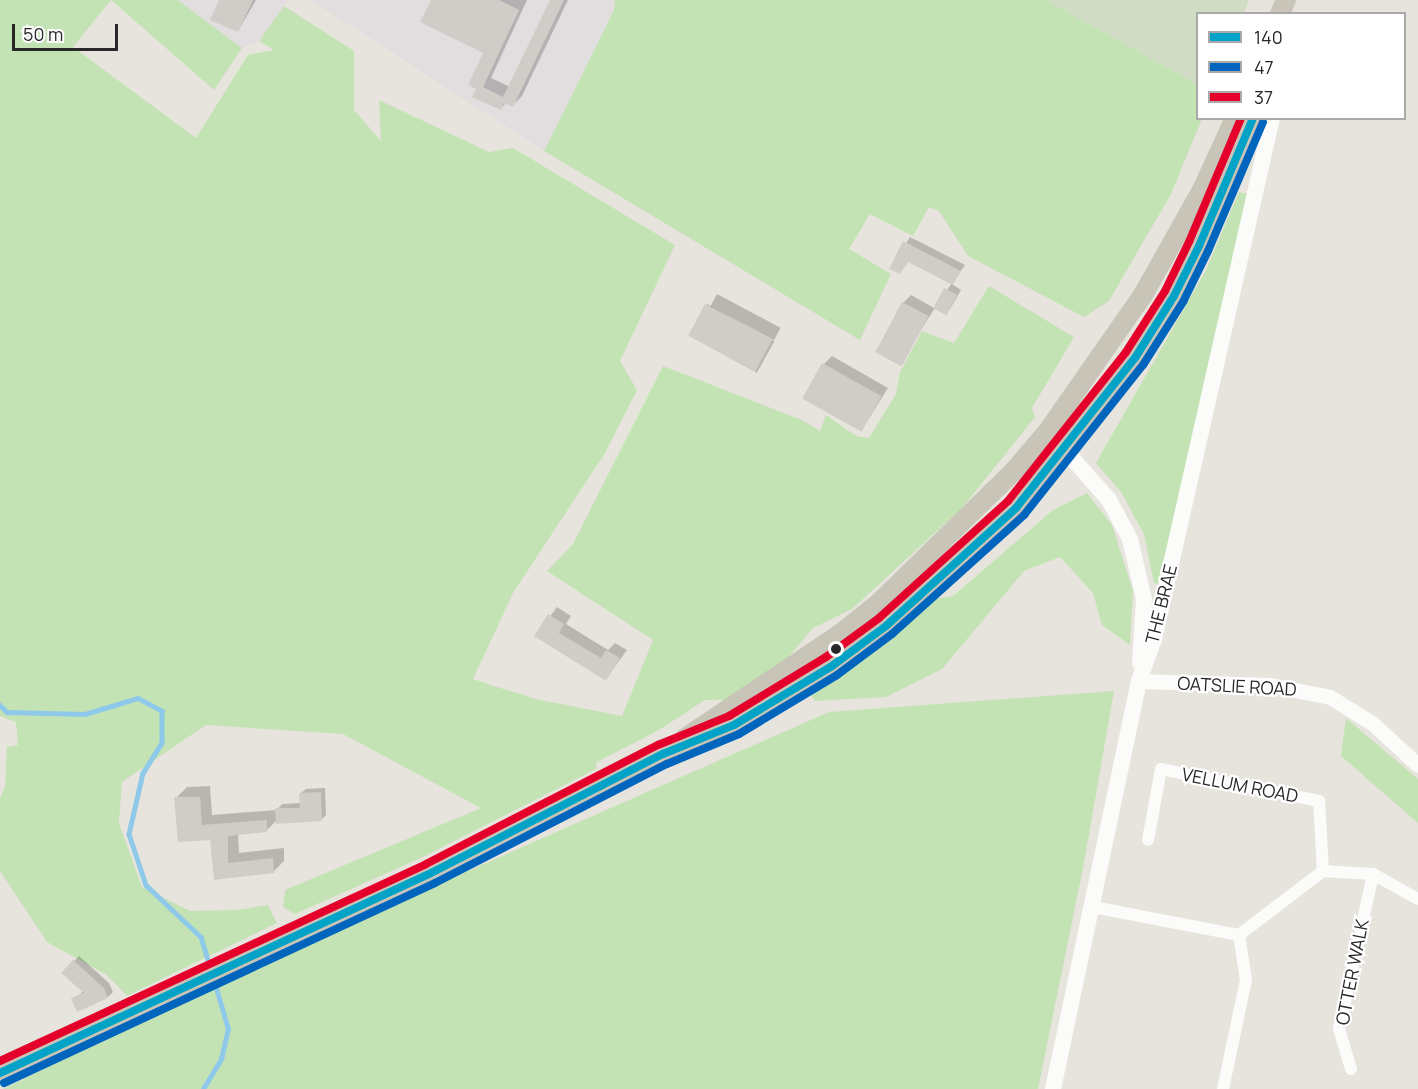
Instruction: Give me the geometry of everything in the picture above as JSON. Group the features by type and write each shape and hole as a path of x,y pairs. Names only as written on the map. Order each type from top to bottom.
{"main road":[{"path":"663,754 840,634 879,603 1015,470 1048,431 1143,295 1203,188 1234,120"},
{"path":"0,1073 431,873 663,754 734,725 832,666 877,633 979,544 1065,449 1135,358 1174,296 1252,120"},
{"name":"THE BRAE","path":"1053,1089 1139,681 1154,639 1272,120"},
{"path":"1048,431 1115,510 1137,560 1144,598 1139,681"}],"street":[{"name":"OATSLIE ROAD","path":"1139,681 1270,685 1322,694 1372,723 1418,765"},
{"name":"VELLUM ROAD","path":"1148,840 1161,769 1319,801 1323,871"},
{"path":"1093,907 1239,934 1323,871 1373,874 1418,899"},
{"name":"OTTER WALK","path":"1351,1069 1339,1029 1373,874"},
{"path":"1223,1089 1246,980 1239,934"}],"shaded area":[{"path":"178,0 288,0 259,41 242,48"},
{"path":"311,0 615,0 614,10 544,151"}],"green space":[{"path":"0,0 111,0 73,47 196,138 248,55 274,50 259,41 284,6 354,51 354,110 381,141 379,100 489,152 513,148 675,245 620,361 637,390 605,453 513,593 473,679 494,686 536,699 622,716 653,640 547,571 573,544 663,366 802,420 820,431 826,415 856,436 869,438 896,394 900,372 922,331 954,343 989,286 1074,337 1032,408 1035,417 962,508 852,609 813,628 786,660 728,700 705,700 659,730 597,762 596,769 425,856 295,914 283,907 285,890 481,808 343,734 206,725 122,782 119,823 142,887 190,911 238,910 268,905 277,923 127,996 107,975 47,942 0,871 0,798 5,787 7,747 18,745 16,722 0,716"},
{"path":"111,0 178,0 242,48 214,90"},
{"path":"615,0 1046,0 1196,83 1196,120 1202,120 1171,194 1109,301 1084,317 968,256 939,211 929,207 913,236 870,214 849,249 891,274 860,340 544,151 614,10"},
{"path":"1046,0 1249,0 1244,12 1196,12 1196,83"},
{"path":"1239,192 1248,194 1161,585 1154,583 1144,534 1121,492 1096,463 1206,270"},
{"path":"1087,493 1112,525 1133,591 1130,645 1102,625 1093,593 1060,557 1024,571 942,669 886,697 815,701 809,693 933,599 953,596 1053,510"},
{"path":"1114,691 1084,863 1038,1089 3,1089 295,947 829,712"},
{"path":"1346,718 1418,779 1418,823 1341,756"}],"building":[{"path":"219,0 253,0 238,32 210,20"},
{"path":"431,0 499,0 519,10 483,87 503,97 550,0 564,0 513,107 504,103 501,110 472,97 476,89 468,85 483,53 420,22"},
{"path":"903,241 961,271 953,285 908,262 900,274 889,269"},
{"path":"944,288 957,295 946,315 933,308"},
{"path":"902,302 928,316 902,366 875,352"},
{"path":"705,304 772,340 755,371 688,336"},
{"path":"822,363 881,396 862,432 802,399"},
{"path":"548,614 564,624 559,633 601,658 606,650 620,658 606,681 534,636"},
{"path":"321,792 322,821 276,824 275,808 300,808 299,793"},
{"path":"174,797 200,797 202,825 267,820 267,832 228,836 228,863 273,858 274,873 214,880 210,840 178,842"},
{"path":"73,960 104,988 108,998 77,1012 71,998 84,993 61,973"}],"waterway":[{"path":"0,705 7,712 85,714 138,698 162,711 162,743 143,773 129,834 146,885 201,937 211,970"},
{"path":"203,1089 221,1059 228,1029 213,978"}],"transit line":[{"name":"37","path":"0,1061 426,864 658,745 729,716 826,657 879,618 1008,501 1126,352 1165,291 1189,242 1240,120"},
{"name":"140","path":"0,1073 431,873 663,754 734,725 832,666 886,626 1016,508 1135,358 1174,296 1199,246 1252,120"},
{"name":"47","path":"4,1083 435,883 667,764 739,734 837,675 892,634 1024,515 1143,365 1183,302 1208,251 1263,122"}]}
